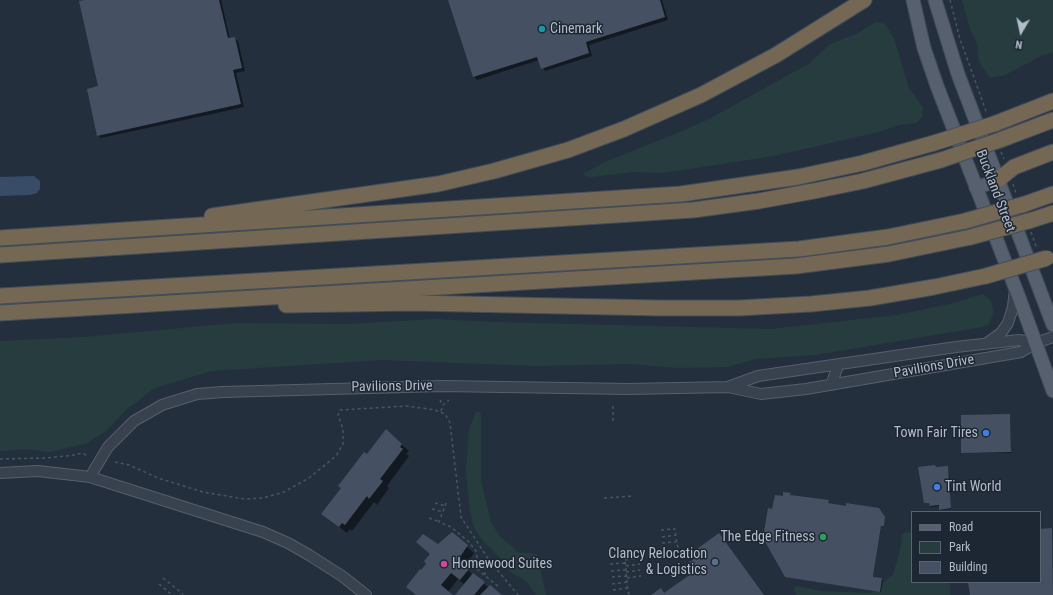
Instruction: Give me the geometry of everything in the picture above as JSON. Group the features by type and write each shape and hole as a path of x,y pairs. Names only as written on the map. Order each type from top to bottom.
{"highway":[{"path":"140,229 238,212 438,184 494,171 568,150 645,121 701,95 776,55 864,0"},
{"path":"0,238 681,194 798,177 863,162 934,143 991,120 1053,101"},
{"path":"0,255 693,210 759,201 828,189 941,160 1001,147 1053,120"},
{"path":"998,180 1014,168 1053,152"},
{"path":"998,180 1019,176 1053,163"},
{"path":"0,296 799,249 888,237 965,221 1025,204 1053,194"},
{"path":"0,313 809,265 889,254 971,237 1053,213"},
{"path":"238,299 292,306 412,303 660,308 739,308 811,304 870,298 986,276 1050,257"}],"main road":[{"name":"Buckland Street","path":"913,0 930,68 1015,286 1053,391"},
{"name":"Buckland Street","path":"935,0 958,74 1053,325"},
{"path":"976,188 998,180"}],"street":[{"name":"Pavilions Drive","path":"983,344 997,336 1008,323 1014,302 1015,286"},
{"name":"Pavilions Drive","path":"90,477 103,454 114,440 134,421 171,401 201,394 423,386 643,389 728,388 761,394 831,385 1021,352 1036,343 1053,337"},
{"name":"Pavilions Drive","path":"728,388 758,376 838,366 983,344 1019,340 1036,343"},
{"path":"831,385 838,366"},
{"path":"0,473 38,471 90,477 263,532 288,543 342,576 366,595"}],"path":[{"path":"950,0 960,39 991,120"},
{"path":"440,400 443,406"},
{"path":"441,412 443,406 449,400"},
{"path":"613,404 613,421"},
{"path":"115,462 129,465 158,478 203,492 245,499 262,498 278,494 308,478 336,456 343,444 342,429 338,415 340,410 407,406 423,407 441,412 449,420 452,430 461,517 489,560 518,595"},
{"path":"0,459 46,458 82,453 88,456"},
{"path":"604,498 633,496"},
{"path":"435,503 445,506"},
{"path":"440,522 446,503"},
{"path":"432,509 443,512"},
{"path":"429,518 450,527 469,542 478,557 474,571"},
{"path":"661,530 675,529 676,542 681,552"},
{"path":"662,537 676,535"},
{"path":"662,543 676,542"},
{"path":"624,550 626,577 630,595"},
{"path":"625,560 639,558"},
{"path":"485,575 485,566 489,560"},
{"path":"610,564 625,563"},
{"path":"626,566 640,564"},
{"path":"476,568 500,588"},
{"path":"611,571 640,570"},
{"path":"612,577 641,576"},
{"path":"163,578 183,594"},
{"path":"612,584 627,582"},
{"path":"158,584 172,595"},
{"path":"613,590 628,588"}],"green space":[{"path":"962,0 1053,0 1053,52 1041,56 1005,75 990,78 979,62 977,44 970,29"},
{"path":"876,22 885,24 894,38 909,88 923,107 922,117 916,123 899,125 878,132 774,156 663,173 633,172 592,177 585,176 583,174 607,161 709,119 810,63 830,44 856,34"},
{"path":"983,294 991,301 994,312 989,324 983,327 816,355 756,359 727,367 677,368 631,364 536,366 382,360 211,371 155,388 127,409 106,431 85,444 49,452 26,449 0,451 0,341 84,337 236,323 349,324 434,319 771,329 897,315 954,303"},
{"path":"476,412 480,412 481,416 481,481 491,522 500,537 518,552 537,554 546,595 536,595 526,581 510,572 503,561 486,544 475,530 470,513 466,471 469,429"},
{"path":"904,533 911,533 911,583 950,583 950,595 797,595 794,591 794,587 797,586 820,591 869,593 877,591 881,584 893,575 900,550 902,535"}],"water":[{"path":"34,176 40,181 40,189 37,193 30,195 0,196 0,177"}],"building":[{"path":"219,0 228,38 235,37 242,68 233,70 241,104 97,136 87,89 98,86 79,1"},
{"name":"Cinemark","path":"448,0 660,0 665,17 586,42 589,53 541,69 537,57 473,77"},
{"name":"Town Fair Tires","path":"1010,414 1011,452 961,453 961,415"},
{"path":"386,429 402,444 400,447 403,449 380,479 383,481 369,499 367,496 345,525 342,523 339,527 321,514 341,488 338,486 364,452 367,454"},
{"name":"Tint World","path":"935,465 936,467 948,466 951,508 939,510 939,505 930,506 929,503 924,503 918,467"},
{"path":"783,492 791,493 790,495 829,500 828,503 846,506 846,503 879,508 885,517 884,526 881,526 873,577 882,578 880,592 785,577 763,538 768,508 772,509 775,495 783,496"},
{"path":"1052,528 1053,595 970,595 968,583 1041,583 1041,529"},
{"name":"Homewood Suites","path":"452,532 468,545 458,560 469,569 460,580 451,573 441,585 453,595 414,595 415,594 406,587 420,569 421,570 426,564 424,561 430,554 416,542 423,534 438,544"},
{"name":"Clancy Relocation & Logistics","path":"719,533 764,595 651,595 661,588 664,593 691,574 685,565 694,559 690,554"},
{"name":"Homewood Suites","path":"473,573 485,582 474,595 455,595"},
{"name":"Homewood Suites","path":"490,585 502,595 480,595"}],"place":[{"name":"Cinemark","path":"542,29"},
{"name":"Town Fair Tires","path":"986,433"},
{"name":"Tint World","path":"937,487"},
{"name":"The Edge Fitness","path":"823,537"},
{"name":"Clancy Relocation & Logistics","path":"715,562"},
{"name":"Homewood Suites","path":"444,564"}]}
